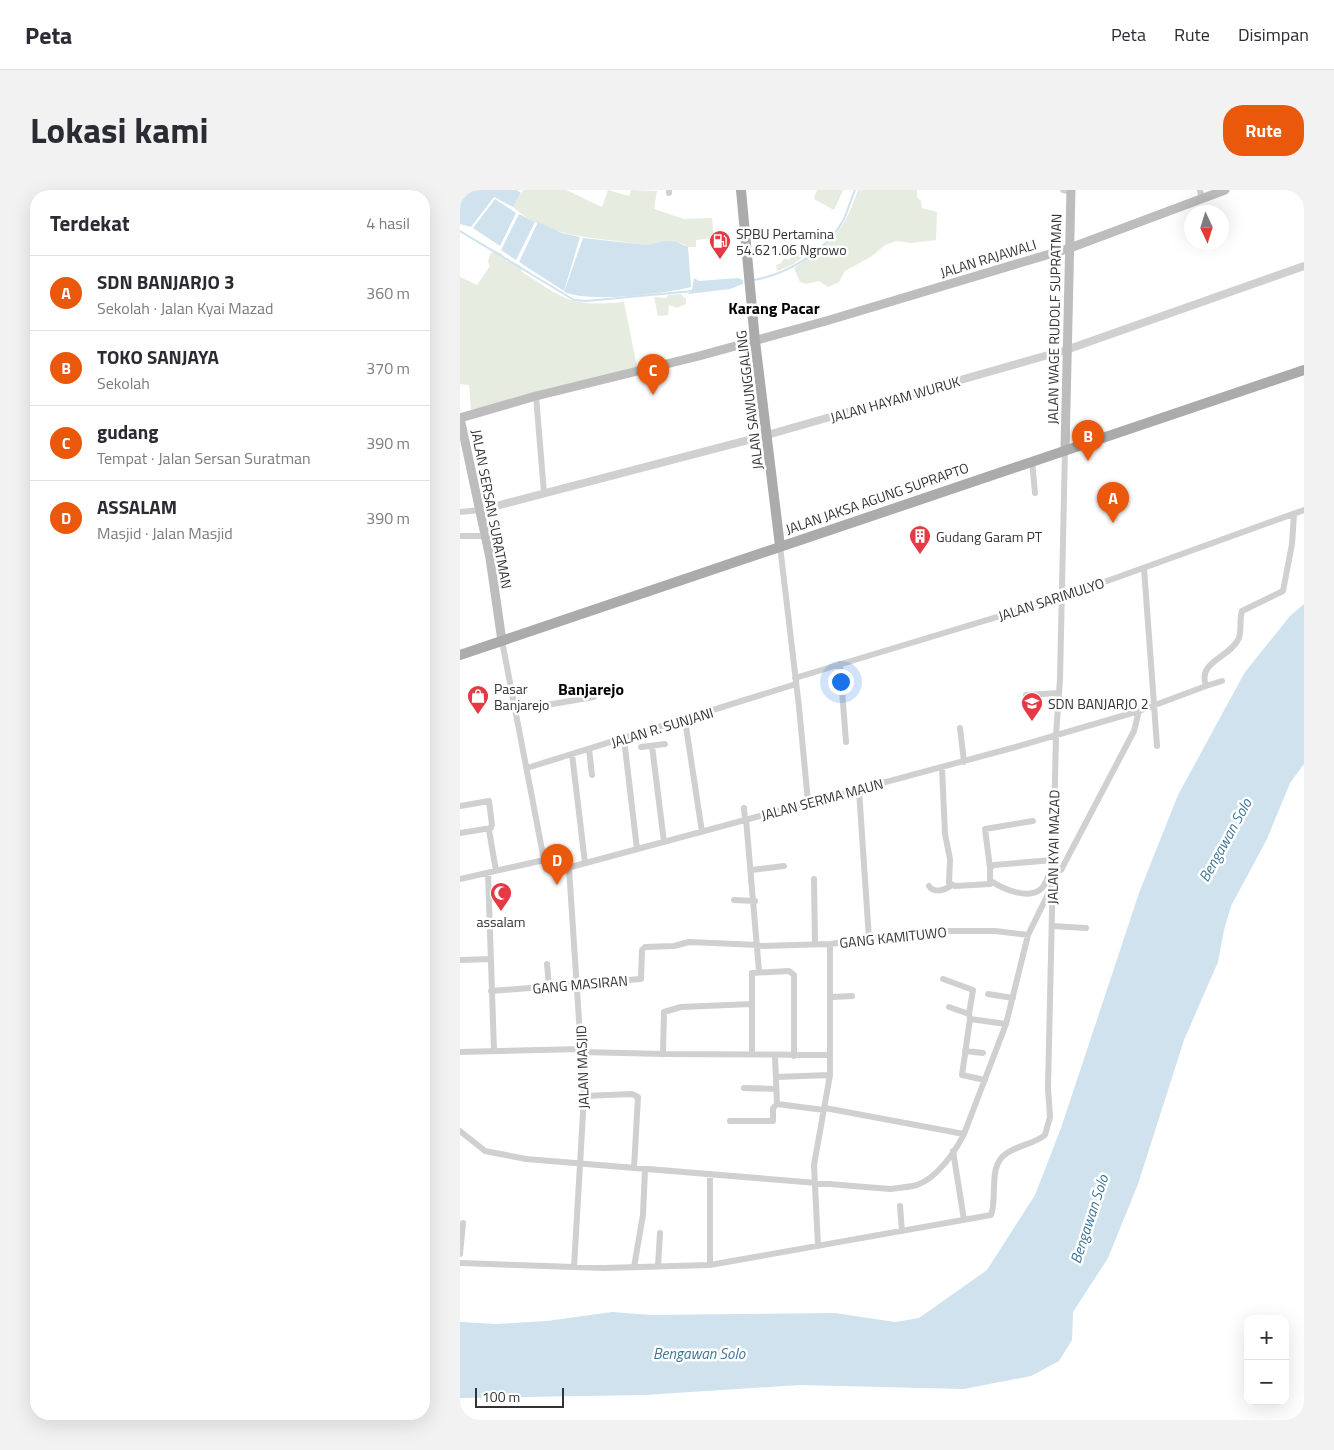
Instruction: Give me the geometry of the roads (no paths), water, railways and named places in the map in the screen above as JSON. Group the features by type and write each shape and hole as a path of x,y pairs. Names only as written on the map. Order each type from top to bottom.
{"main road":[{"name":"JALAN SAWUNGGALING","path":"741,190 755,341 780,546"},
{"name":"JALAN RAJAWALI","path":"755,341 1070,248 1201,194 1225,190"},
{"name":"JALAN WAGE RUDOLF SUPRATMAN","path":"1065,449 1070,248 1068,191"},
{"name":"JALAN SERSAN SURATMAN","path":"502,641 481,510 460,418 536,396 755,341"},
{"name":"JALAN JAKSA AGUNG SUPRAPTO","path":"460,655 1065,449 1304,370"}],"street":[{"name":"JALAN HAYAM WURUK","path":"481,510 767,435 1066,350 1304,266"},
{"path":"536,396 544,493"},
{"name":"JALAN KYAI MAZAD","path":"964,1220 991,1215 995,1176 1000,1159 1005,1154 1041,1138 1045,1135 1049,1123 1056,735 1059,693 1065,449"},
{"path":"1032,461 1035,493"},
{"path":"460,512 481,510"},
{"name":"JALAN SARIMULYO","path":"796,681 840,664 1060,598 1304,510"},
{"path":"1206,686 1203,679 1206,667 1229,651 1239,637 1242,611 1283,591 1292,544 1294,514"},
{"path":"460,536 485,536"},
{"path":"780,546 808,802"},
{"path":"1144,568 1157,746"},
{"path":"460,879 544,860 528,768 502,641"},
{"path":"840,664 846,742"},
{"name":"JALAN R. SUNJANI","path":"528,768 685,720 796,681"},
{"name":"JALAN SERMA MAUN","path":"544,860 549,871 569,868 808,802 964,762 1138,711 1222,681"},
{"path":"1026,695 1059,693"},
{"path":"516,710 594,697"},
{"path":"1053,864 1055,871 1061,870 1070,856 1134,731 1138,711"},
{"path":"685,720 702,832"},
{"path":"960,728 964,762"},
{"path":"624,739 637,849"},
{"path":"641,747 665,744"},
{"path":"652,746 664,842"},
{"path":"589,749 592,775"},
{"path":"572,754 585,863"},
{"path":"942,768 945,834 950,859 949,883 952,885"},
{"path":"859,790 868,939"},
{"path":"460,806 489,801 496,871"},
{"path":"744,808 755,900 759,971"},
{"path":"991,881 985,830 1033,821"},
{"path":"460,833 491,828"},
{"path":"990,868 999,864 1053,864"},
{"path":"991,881 1018,893 1038,891 1045,884 1053,864"},
{"path":"752,870 784,866"},
{"name":"JALAN MASJID","path":"569,868 584,1096 574,1267"},
{"path":"488,873 494,1051"},
{"path":"814,879 815,943"},
{"path":"929,886 934,890 944,889 952,885 985,885 990,884 991,881"},
{"path":"460,1131 476,1146 493,1154 580,1164 890,1188 911,1186 925,1181 938,1170 964,1134 1006,1024 1028,935 1054,883"},
{"path":"734,900 755,900"},
{"path":"1052,926 1086,928"},
{"name":"GANG KAMITUWO","path":"758,945 830,944 928,931 995,931 1028,935"},
{"name":"GANG MASIRAN","path":"491,991 641,979 642,950 645,947 674,946 689,942 758,945"},
{"path":"818,1246 814,1165 830,1075 832,997 830,944"},
{"path":"460,960 491,959"},
{"path":"547,964 549,986"},
{"path":"752,1054 753,972 789,971 794,974 794,1056"},
{"path":"943,979 973,990 962,1075 985,1080"},
{"path":"988,994 1013,998"},
{"path":"832,997 852,996"},
{"path":"662,1054 664,1012 681,1007 752,1004"},
{"path":"949,1007 969,1017 1006,1024"},
{"path":"460,1052 582,1051 776,1056 830,1055"},
{"path":"965,1051 983,1053"},
{"path":"730,1121 773,1121 773,1108 777,1104 776,1056"},
{"path":"776,1077 830,1075"},
{"path":"744,1088 776,1089"},
{"path":"584,1096 632,1094 638,1097 634,1168"},
{"path":"777,1104 825,1109 964,1134"},
{"path":"460,1263 574,1267 710,1265 964,1220 953,1151"},
{"path":"634,1267 643,1215 645,1169"},
{"path":"710,1174 710,1265"},
{"path":"900,1206 902,1231"},
{"path":"460,1254 463,1223"},
{"path":"658,1266 660,1233"}],"water":[{"path":"460,190 517,190 521,193 513,207 494,197 471,227 460,224"},
{"path":"495,199 516,213 500,246 473,228"},
{"path":"519,214 535,222 516,260 501,250"},
{"path":"538,222 562,233 580,237 564,291 519,262"},
{"path":"583,238 647,245 666,241 677,242 688,247 691,287 645,295 608,297 591,297 564,292"},
{"path":"694,278 699,281 738,278 743,280 743,284 730,289 688,294 692,289"},
{"name":"Bengawan Solo","path":"1304,604 1304,764 1290,783 1267,839 1231,906 1218,962 1184,1040 1138,1184 1108,1258 1073,1312 1072,1340 1059,1361 1031,1376 964,1389 800,1385 645,1395 460,1398 460,1322 496,1324 547,1321 612,1312 651,1315 835,1313 895,1322 919,1318 987,1270 1035,1195 1061,1128 1139,893 1178,795 1245,672 1290,616"}],"waterway":[{"path":"754,280 767,277 793,266 806,259 828,241 844,219 855,190"},
{"path":"460,231 574,300 586,301 693,291"}],"place":[{"name":"SPBU Pertamina 54.621.06 Ngrowo","path":"720,260"},
{"name":"gudang","path":"653,395"},
{"name":"TOKO SANJAYA","path":"1088,461"},
{"name":"SDN BANJARJO 3","path":"1113,523"},
{"name":"Gudang Garam PT","path":"920,555"},
{"name":"Pasar Banjarejo","path":"478,715"},
{"name":"SDN BANJARJO 2","path":"1032,722"},
{"name":"ASSALAM","path":"557,885"},
{"name":"assalam","path":"501,912"}],"district":[{"name":"Karang Pacar","path":"774,308"},
{"name":"Banjarejo","path":"591,689"}]}
